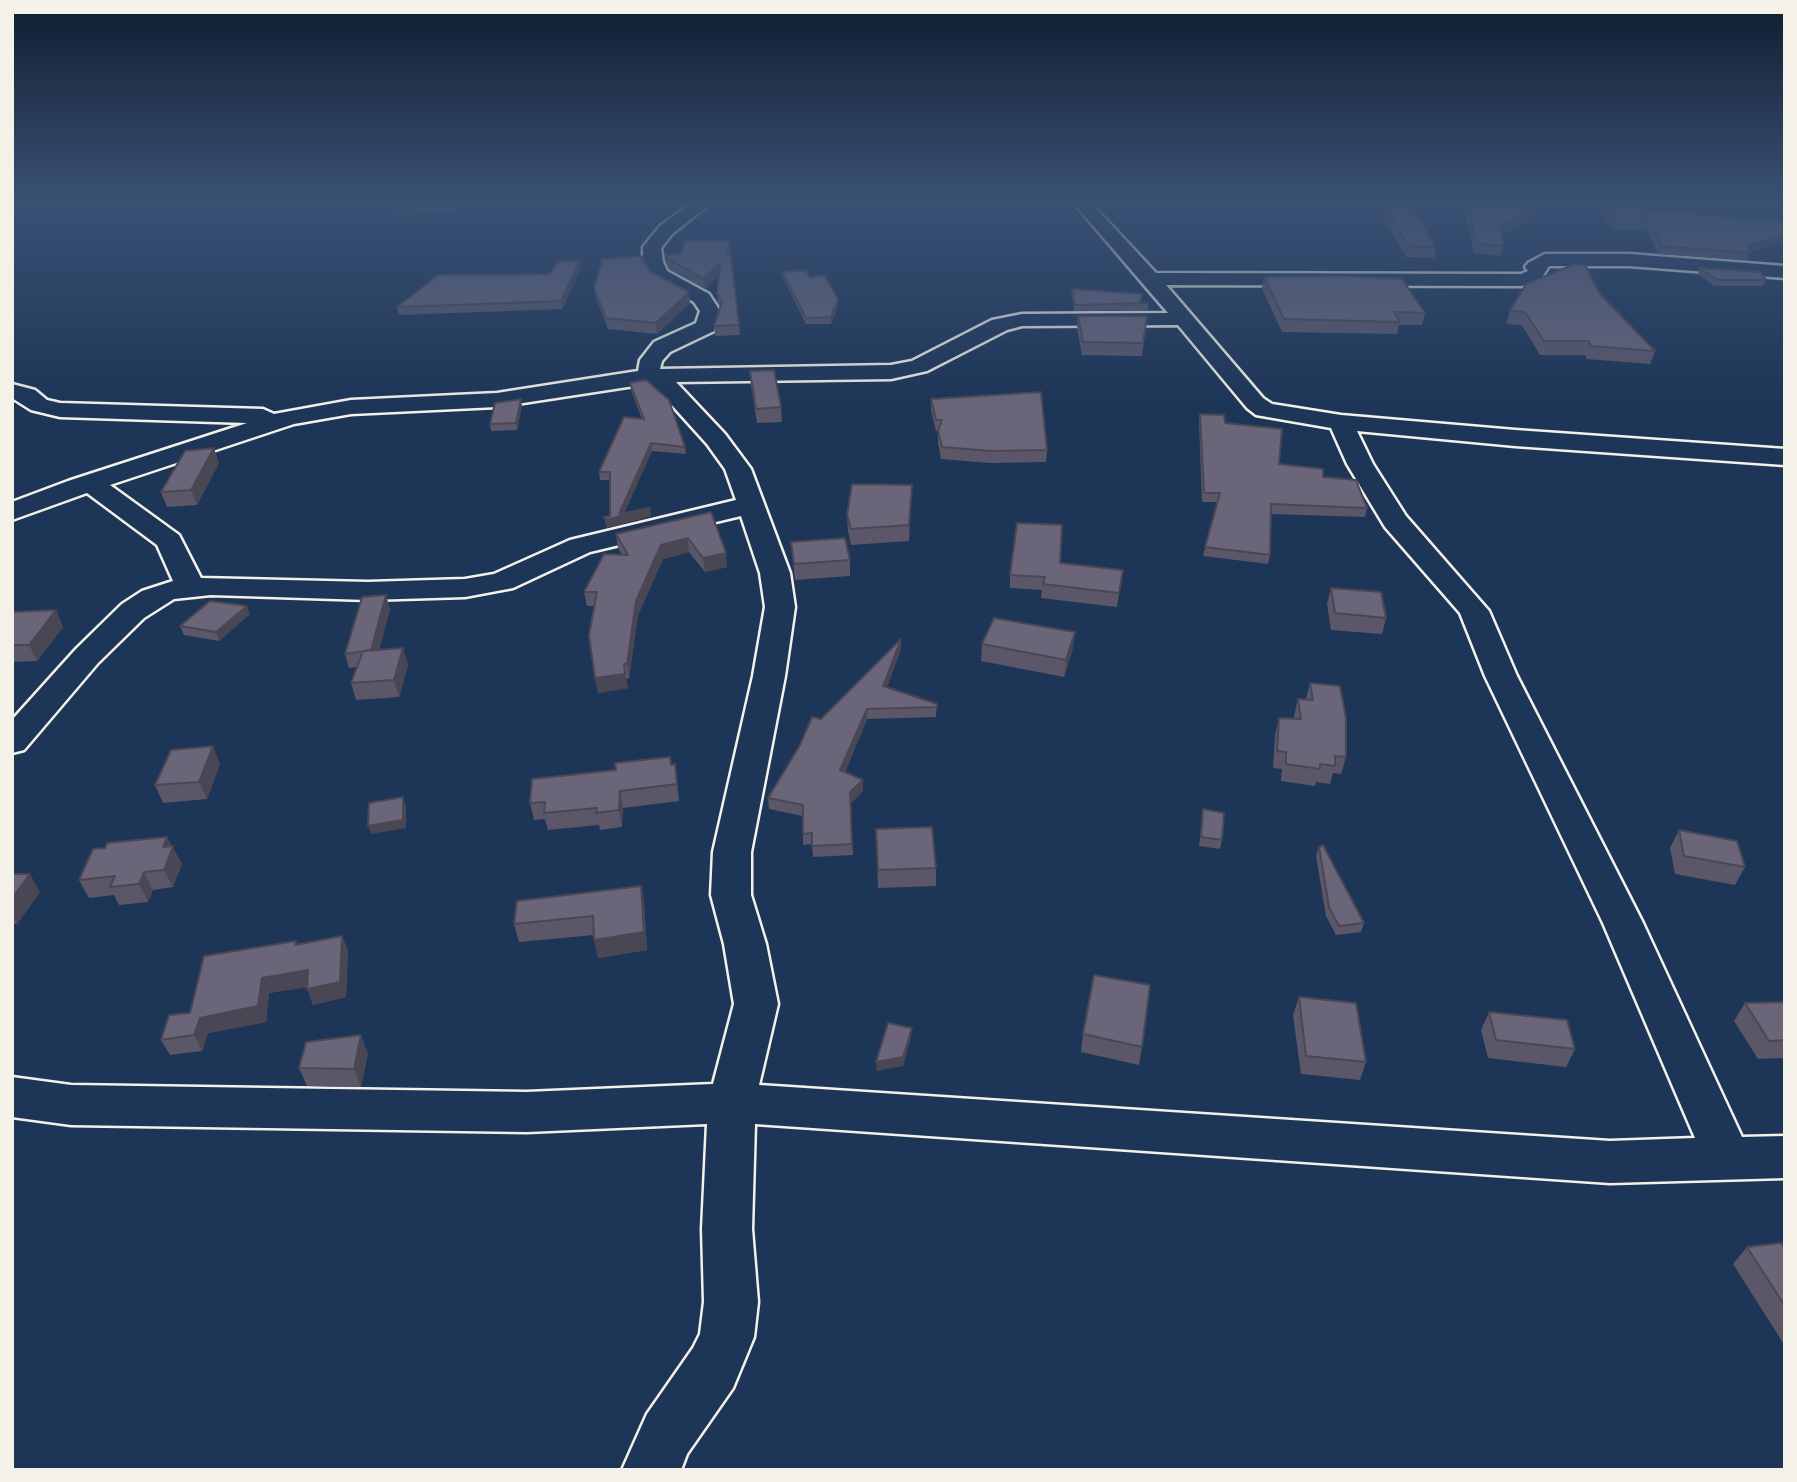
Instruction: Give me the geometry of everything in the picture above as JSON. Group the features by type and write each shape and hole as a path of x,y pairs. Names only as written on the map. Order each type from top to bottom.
{"street":[{"path":"651,1470 667,1434 713,1368 727,1338 732,1302 727,1229 732,1103 756,1004 745,944 731,895 732,852 769,676 780,607 775,573 738,469 716,439 668,388 651,376 651,360 662,347 706,326 710,311 702,298 659,275 657,271"},
{"path":"1143,271 1255,403 1265,410 1341,422 1515,438 1785,457"},
{"path":"1150,279 1521,280 1532,278 1537,271"},
{"path":"12,512 290,417 351,407 497,400 542,395 651,376 891,372 919,366 1000,325 1023,320 1184,319"},
{"path":"12,391 27,395 39,405 60,410 290,417"},
{"path":"1341,422 1360,464 1395,521 1474,611 1501,676 1623,923 1728,1159"},
{"path":"91,483 169,541 191,588"},
{"path":"12,743 87,656 133,611 169,591 229,586 368,591 465,588 502,582 580,546 751,505"},
{"path":"12,1097 71,1105 527,1112 732,1103 921,1118 1610,1162 1785,1157"}],"building":[{"path":"552,271 575,271 561,301 397,307 438,275 550,274"},
{"path":"599,271 650,271 689,292 656,323 606,318 594,288"},
{"path":"690,271 712,271 704,279"},
{"path":"719,271 733,271 739,325 714,326 722,302 717,293"},
{"path":"807,271 810,277 824,275 838,299 831,317 806,318 782,272"},
{"path":"1557,271 1588,271 1599,293 1655,351 1591,346 1589,341 1544,341 1525,312 1510,311 1526,284"},
{"path":"1704,271 1761,272 1766,280 1717,280"},
{"path":"1346,276 1402,279 1425,313 1394,312 1400,322 1284,319 1264,277"},
{"path":"1072,289 1142,294 1140,303 1148,303 1075,305"},
{"path":"1078,316 1147,316 1143,343 1083,342"},
{"path":"774,370 781,407 756,409 750,371"},
{"path":"646,380 669,400 685,447 651,443 619,514 650,508 606,520 604,517 610,516 610,472 599,472 624,417 644,419 630,383"},
{"path":"1041,392 1047,450 991,451 942,447 938,431 942,420 936,420 931,399"},
{"path":"521,399 516,423 490,424 495,403"},
{"path":"1200,414 1224,415 1225,423 1282,429 1279,464 1323,469 1323,477 1356,480 1367,508 1271,504 1270,555 1205,547 1220,493 1204,493"},
{"path":"214,448 191,490 161,492 185,451"},
{"path":"852,484 912,485 909,525 851,529 847,515"},
{"path":"711,512 726,553 703,558 688,538 661,545 636,601 627,664 624,664 625,674 595,678 589,635 597,592 584,592 604,554 628,555 616,534"},
{"path":"1017,523 1062,525 1060,563 1123,570 1119,593 1043,584 1045,577 1010,575"},
{"path":"845,538 850,560 794,564 791,542"},
{"path":"1331,588 1381,592 1386,618 1335,613"},
{"path":"386,595 371,650 345,654 362,597"},
{"path":"210,601 247,606 216,632 180,626"},
{"path":"56,610 29,645 12,645 12,612"},
{"path":"994,618 1075,632 1066,660 982,644"},
{"path":"901,639 883,686 937,704 937,707 867,709 840,770 863,780 850,792 852,844 812,846 812,833 803,834 803,805 768,798 800,745 812,717 821,719"},
{"path":"403,648 394,680 351,683 363,651"},
{"path":"1310,683 1340,686 1346,718 1346,757 1335,756 1335,766 1320,764 1320,769 1286,764 1286,752 1277,751 1279,718 1301,719 1298,699 1313,700"},
{"path":"213,746 199,782 155,785 171,750"},
{"path":"670,757 671,765 675,764 677,784 620,791 619,810 596,813 597,808 544,813 545,802 530,803 532,779 616,770 615,763"},
{"path":"403,797 403,820 368,826 369,803"},
{"path":"1203,809 1224,813 1222,840 1201,837"},
{"path":"932,827 936,868 878,870 876,829"},
{"path":"1679,830 1737,841 1745,867 1684,856"},
{"path":"167,837 163,847 173,846 164,870 144,872 139,884 110,887 115,876 79,880 93,849 105,848 107,843"},
{"path":"1323,845 1364,923 1339,926 1329,907 1319,847"},
{"path":"12,874 30,874 12,898"},
{"path":"641,886 644,932 594,940 593,916 514,924 517,901"},
{"path":"342,936 340,982 307,989 308,970 262,978 258,1006 200,1018 194,1035 161,1040 169,1015 190,1013 204,956 296,941 295,945"},
{"path":"1094,975 1150,985 1142,1047 1083,1034"},
{"path":"1299,997 1356,1003 1366,1062 1306,1056"},
{"path":"1785,1002 1785,1040 1769,1041 1745,1003"},
{"path":"1489,1012 1567,1020 1575,1049 1496,1040"},
{"path":"888,1023 912,1028 903,1057 876,1062"},
{"path":"361,1035 354,1069 299,1068 306,1042"},
{"path":"1781,1243 1785,1249 1785,1306 1747,1247"}]}
